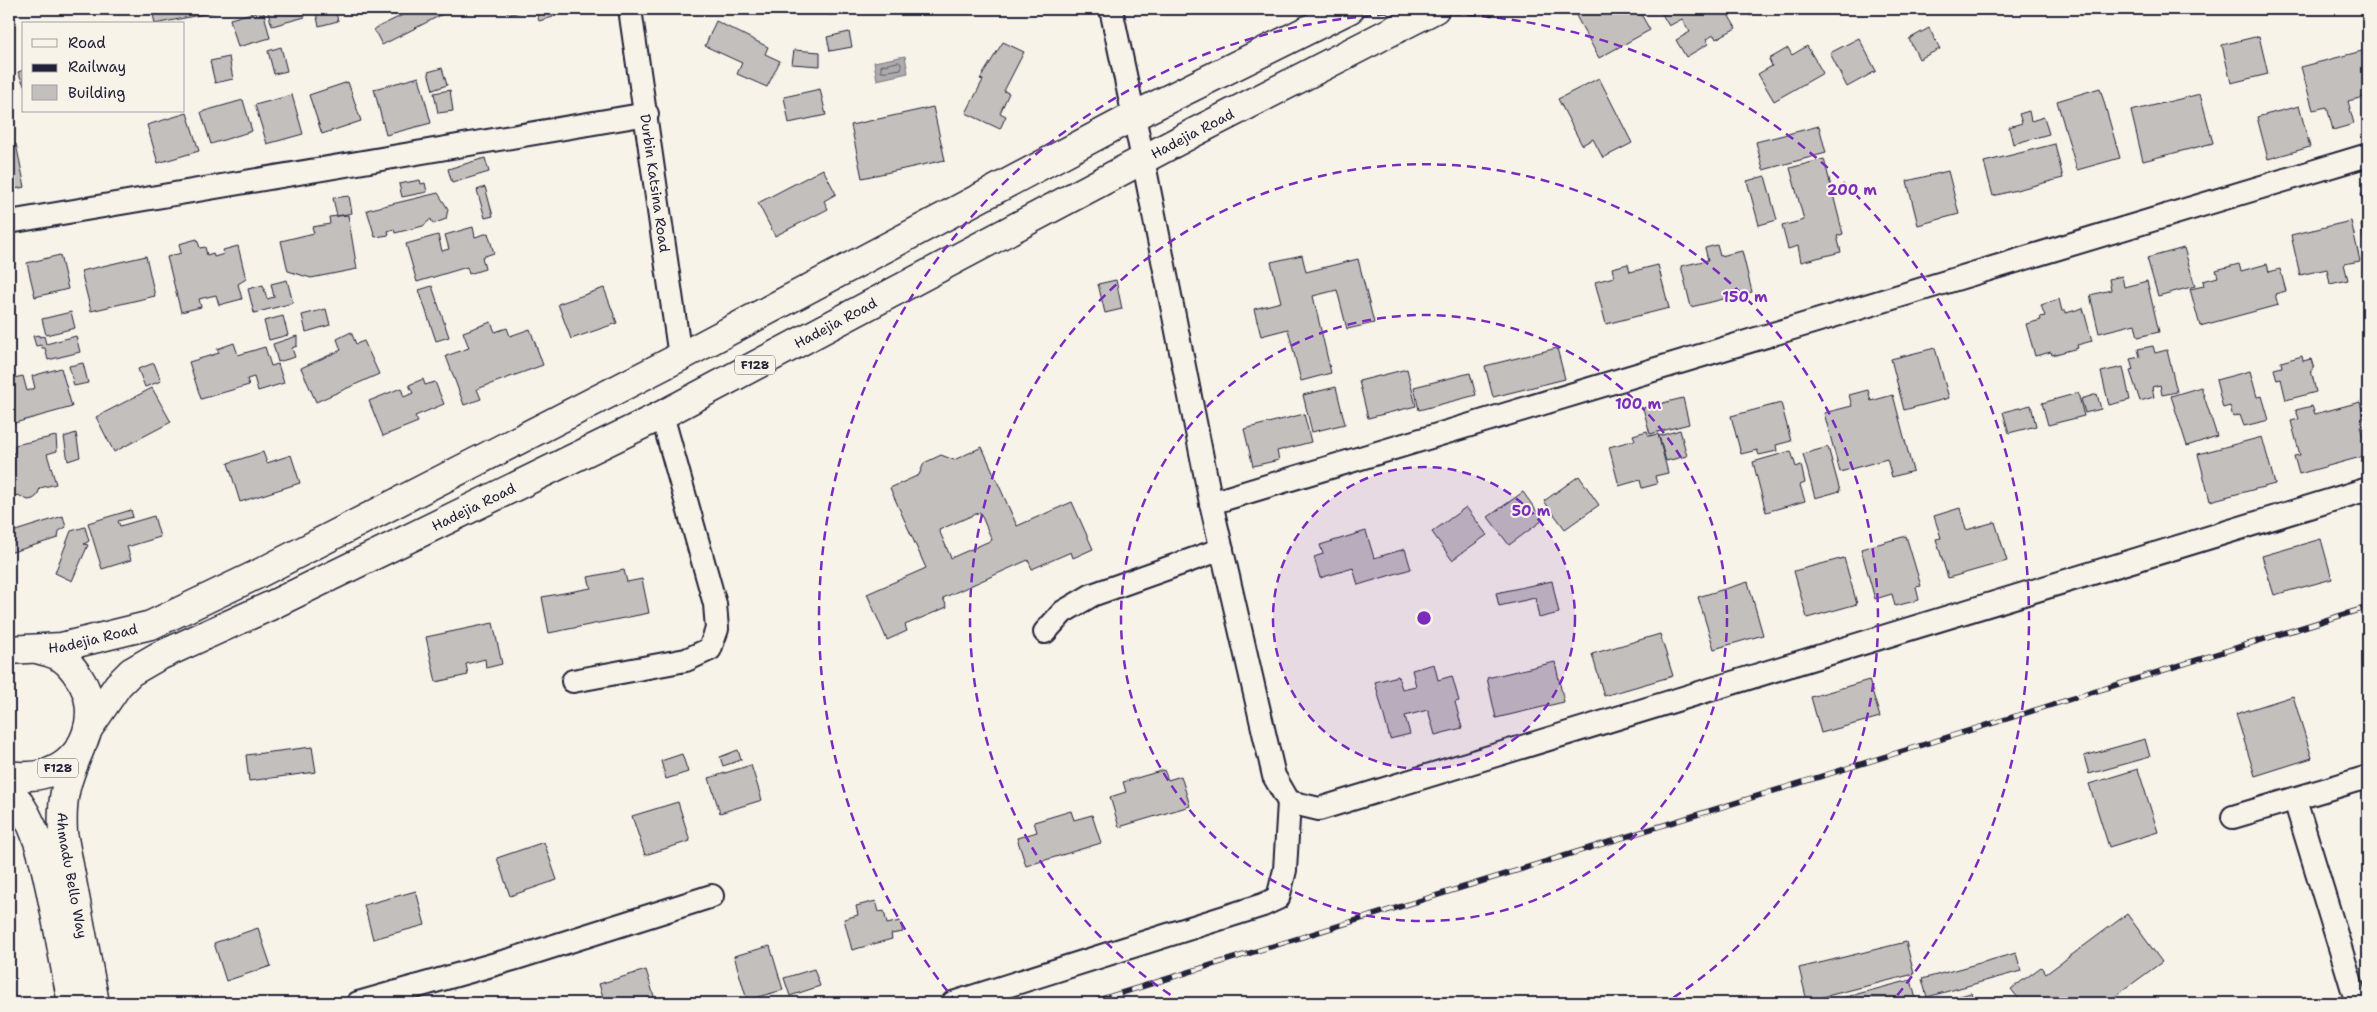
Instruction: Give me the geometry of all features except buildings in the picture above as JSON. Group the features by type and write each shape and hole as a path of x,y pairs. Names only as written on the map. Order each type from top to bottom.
{"main road":[{"name":"Hadejia Road","path":"9,650 61,647 151,625 254,576 680,357 1134,116 1350,9"},
{"name":"Hadejia Road","path":"84,739 118,685 132,672 156,657 270,606 662,415 1143,160 1435,9"},
{"path":"36,648 57,655 74,668 86,687 91,708 84,739"},
{"name":"F128","path":"9,775 29,777 48,773 66,764 84,739"},
{"name":"Ahmadu Bello Way","path":"84,739 65,784 62,810 63,833 95,1003"},
{"name":"Ahmadu Bello Way","path":"9,789 22,806 34,828 45,863 72,1003"}],"street":[{"name":"Durbin Katsina Road","path":"630,9 680,357"},
{"path":"953,1003 1263,905 1278,898 1285,870 1289,802 1274,776 1211,503 1111,9"},
{"path":"9,222 646,114"},
{"path":"1211,503 2368,155"},
{"path":"573,681 686,660 710,649 717,630 715,604 662,415"},
{"path":"1289,802 1319,809 2368,489"},
{"path":"1045,632 1064,612 1092,595 1222,549"},
{"path":"2233,817 2368,777"},
{"path":"2295,800 2359,979 2357,1003"},
{"path":"358,1003 513,959 712,896"}],"water":[{"path":"905,56 908,73 877,80 874,62"}],"railway":[{"path":"1089,1003 2368,607"}]}
